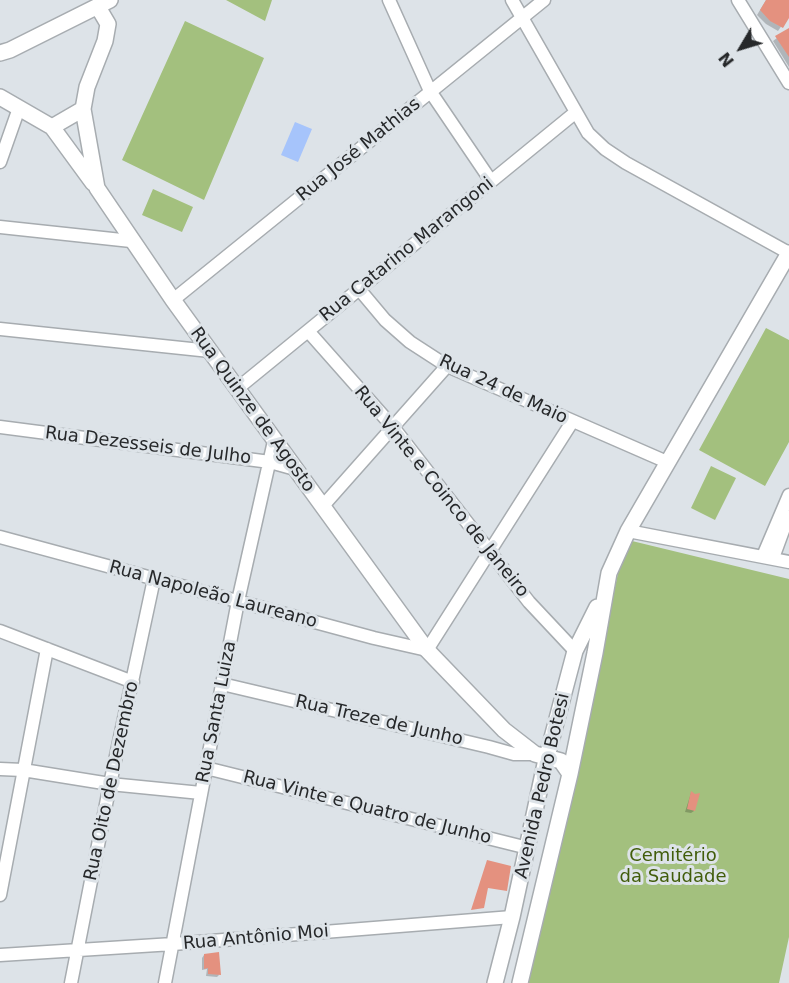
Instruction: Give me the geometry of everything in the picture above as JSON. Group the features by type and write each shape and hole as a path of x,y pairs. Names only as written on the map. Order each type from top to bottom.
{"main road":[{"path":"0,53 104,3"},
{"name":"Rua Quinze de Agosto","path":"104,3 108,24 105,41 87,87 83,109 97,188 173,300 426,650 504,730 541,755 561,761 570,774"},
{"path":"0,97 52,127 97,188"},
{"path":"52,127 83,109"},
{"name":"Avenida Pedro Botesi","path":"520,983 570,774 596,653 609,573 628,531 789,253"},
{"name":"Avenida Pedro Botesi","path":"495,983 528,848 541,755 575,651 604,594"},
{"path":"512,917 536,910"}],"street":[{"path":"390,0 430,91 491,181"},
{"path":"512,0 588,134 626,163 789,253"},
{"name":"Rua José Mathias","path":"173,300 544,0"},
{"path":"738,0 789,83"},
{"path":"0,162 19,108"},
{"name":"Rua Catarino Marangoni","path":"238,388 576,112"},
{"path":"0,227 131,240"},
{"name":"Rua 24 de Maio","path":"359,289 385,320 410,342 447,366 668,462"},
{"path":"0,329 210,351"},
{"name":"Rua Vinte e Coinco de Janeiro","path":"308,331 393,427 529,602 575,651"},
{"path":"322,507 447,366"},
{"path":"426,650 572,422"},
{"name":"Rua Dezesseis de Julho","path":"0,427 270,462 295,470"},
{"name":"Rua Santa Luiza","path":"165,983 238,602 274,441"},
{"path":"768,557 789,495"},
{"path":"768,557 789,515"},
{"path":"628,531 789,562"},
{"name":"Rua Napoleão Laureano","path":"0,537 238,602 426,650"},
{"name":"Rua Oito de Dezembro","path":"71,983 110,784 154,579"},
{"path":"0,631 133,682"},
{"path":"0,895 47,649"},
{"name":"Rua Treze de Junho","path":"222,684 514,754 541,755"},
{"path":"489,747 504,730"},
{"name":"Rua Vinte e Quatro de Junho","path":"206,768 528,848"},
{"path":"0,769 23,770 110,784 201,794"},
{"name":"Rua Antônio Moi","path":"0,955 173,944 512,917"}],"green space":[{"path":"226,0 272,0 265,21"},
{"path":"185,21 264,58 204,200 122,160"},
{"path":"153,189 193,207 182,232 142,215"},
{"path":"766,328 789,340 789,442 765,486 699,450"},
{"path":"711,466 736,478 715,520 691,508"},
{"name":"Cemitério da Saudade","path":"632,541 789,579 789,937 779,983 528,983 622,555"}],"water":[{"path":"295,122 312,129 298,162 281,155"}],"building":[{"path":"766,0 789,0 789,18 783,28 770,21 760,10"},
{"path":"789,28 789,57 775,36"},
{"path":"691,791 695,794 700,793 695,811 687,809"},
{"path":"487,860 511,866 507,891 488,888 484,908 471,910"},
{"path":"219,952 221,975 208,974 208,968 204,969 204,954"}]}
